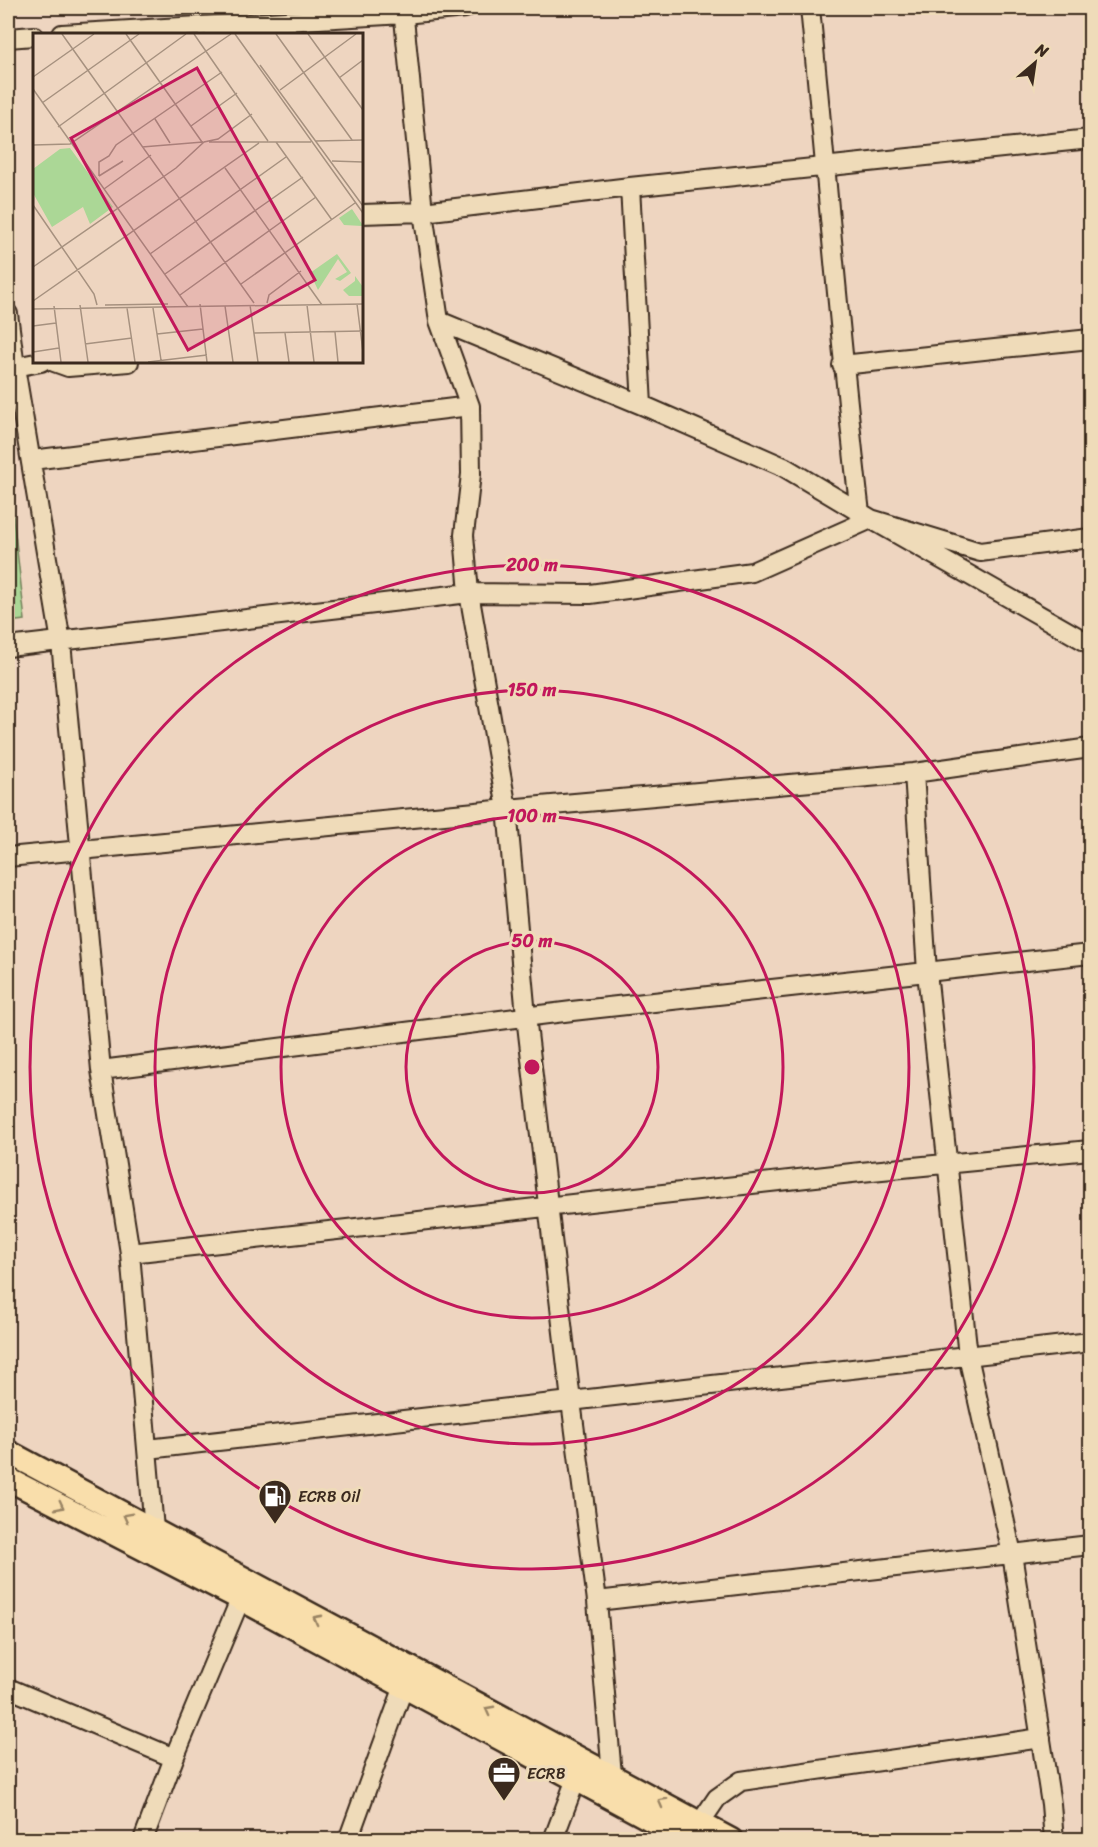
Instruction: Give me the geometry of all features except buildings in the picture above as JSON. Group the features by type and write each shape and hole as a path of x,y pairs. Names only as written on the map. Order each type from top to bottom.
{"main road":[{"path":"8,1452 155,1532 244,1590 404,1686 576,1779 694,1831 731,1839"},
{"path":"8,1479 156,1556 244,1590 612,1775 694,1831"}],"street":[{"path":"77,33 465,8"},
{"path":"810,8 826,166 842,365 865,516"},
{"path":"404,11 423,212 439,321 470,406 471,474 464,535 469,592 507,809 526,1016 570,1401 597,1601 612,1775"},
{"path":"8,38 33,36"},
{"path":"363,214 423,212 630,187 1090,138"},
{"path":"630,187 642,405"},
{"path":"8,314 61,642 101,1070 130,1253 156,1556"},
{"path":"439,321 784,467 865,516 1090,644"},
{"path":"842,365 1090,339"},
{"path":"15,367 36,363"},
{"path":"57,363 68,367 117,363"},
{"path":"32,460 470,406"},
{"path":"8,647 469,592 590,594 752,572 865,516 980,552 1090,538"},
{"path":"8,858 507,809 914,773 1090,748"},
{"path":"914,773 927,972 968,1356 1012,1554 1051,1804 1054,1839"},
{"path":"101,1070 526,1016 1090,954"},
{"path":"130,1253 548,1206 1090,1150"},
{"path":"148,1449 1090,1342"},
{"path":"597,1601 1090,1545"},
{"path":"143,1839 244,1590"},
{"path":"348,1839 404,1686"},
{"path":"8,1688 174,1758"},
{"path":"694,1831 717,1798 741,1780 1041,1738"},
{"path":"553,1839 576,1779"}],"green space":[{"path":"8,472 25,620 8,622"}],"place":[{"name":"ECRB Oil","path":"275,1525"},
{"name":"ECRB","path":"504,1802"}]}
